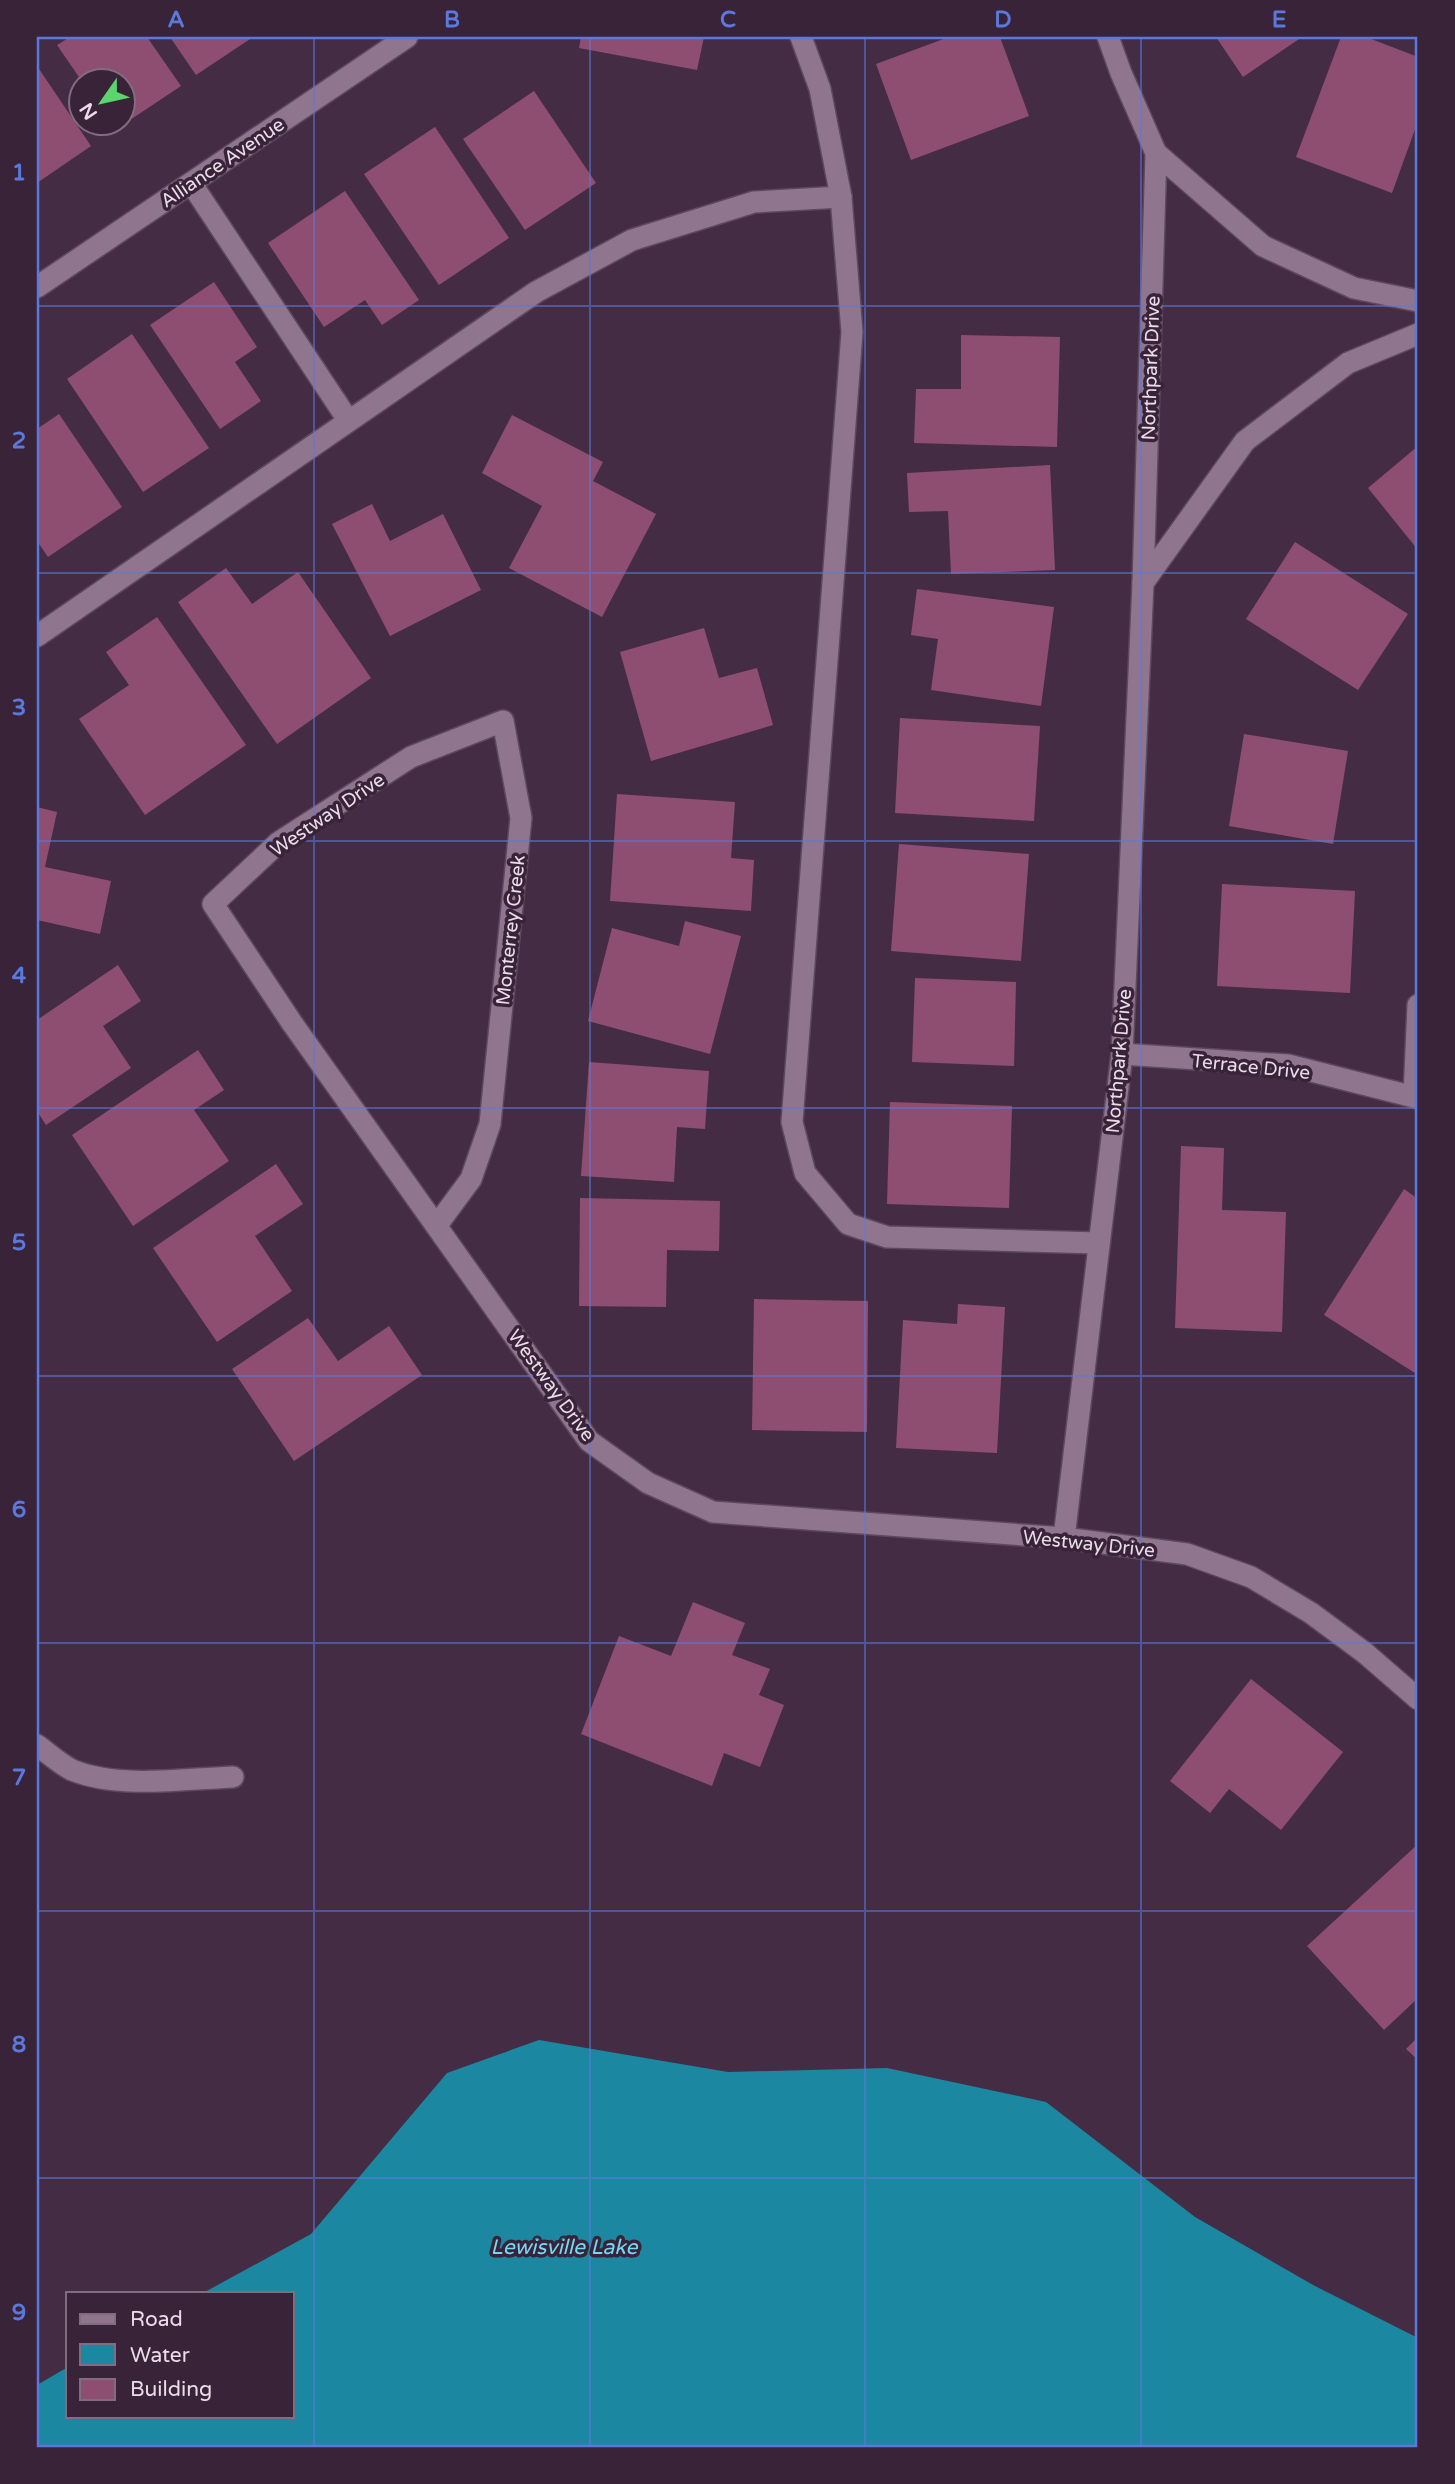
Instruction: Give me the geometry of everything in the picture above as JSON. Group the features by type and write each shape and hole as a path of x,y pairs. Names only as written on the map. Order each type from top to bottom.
{"street":[{"name":"Alliance Avenue","path":"37,287 407,37"},
{"path":"801,37 820,89 841,197 852,332 792,1122 805,1173 848,1224 887,1237 1099,1243"},
{"path":"1108,37 1156,153 1263,246 1354,288 1418,301"},
{"name":"Northpark Drive","path":"1064,1538 1122,1054 1143,583 1156,153"},
{"path":"191,183 348,420"},
{"path":"37,636 536,292 632,240 754,202 841,197"},
{"path":"1143,583 1245,441 1348,363 1418,334"},
{"name":"Monterrey Creek","path":"411,757 503,721 522,818 490,1124 471,1179 437,1225"},
{"name":"Westway Drive","path":"411,757 279,842 213,904 292,1023 589,1441 648,1482 713,1512 1064,1538 1186,1554 1251,1577 1311,1613 1365,1653 1418,1699"},
{"path":"1416,1097 1418,1005"},
{"name":"Terrace Drive","path":"1122,1054 1288,1065 1416,1097"},
{"path":"37,1745 71,1769 98,1778 130,1780 233,1777"}],"water":[{"name":"Lewisville Lake","path":"539,2040 728,2072 887,2068 1046,2102 1195,2217 1313,2285 1418,2338 1418,2447 37,2447 37,2385 66,2368 66,2418 294,2418 294,2292 205,2292 311,2234 447,2073"}],"building":[{"path":"70,37 147,37 181,86 136,116 136,66 71,66 57,45"},
{"path":"170,37 253,37 196,75"},
{"path":"581,37 704,37 697,70 579,48"},
{"path":"949,37 1000,37 1029,116 911,160 876,64"},
{"path":"1216,37 1302,37 1243,77"},
{"path":"1341,37 1366,37 1418,57 1418,121 1392,193 1296,157"},
{"path":"37,66 66,109 66,136 84,136 91,146 37,183"},
{"path":"534,91 596,183 525,230 463,139"},
{"path":"435,127 509,238 439,285 364,174"},
{"path":"345,191 419,300 382,325 365,300 324,327 268,243"},
{"path":"214,282 257,347 235,362 261,401 220,429 150,325"},
{"path":"132,334 209,448 143,492 67,379"},
{"path":"961,335 1060,337 1057,447 914,443 916,389 961,389"},
{"path":"59,414 122,507 48,557 37,541 37,429"},
{"path":"512,415 603,462 593,481 656,514 602,617 509,568 542,506 482,473"},
{"path":"1418,446 1418,550 1368,488"},
{"path":"1050,465 1055,570 951,574 948,511 909,512 907,473"},
{"path":"372,504 390,541 443,514 481,590 390,636 332,524"},
{"path":"1295,542 1408,614 1358,690 1246,619"},
{"path":"226,568 252,604 298,572 371,678 277,744 178,602"},
{"path":"917,589 1054,607 1041,706 931,690 938,639 911,635"},
{"path":"157,617 246,745 145,815 79,719 129,685 106,652"},
{"path":"704,628 719,678 757,668 773,725 651,761 620,652"},
{"path":"900,718 1040,726 1034,821 895,813"},
{"path":"1244,734 1348,751 1333,844 1229,826"},
{"path":"617,794 735,802 731,858 754,860 751,911 610,901"},
{"path":"37,807 57,812 45,867 111,881 100,934 37,920"},
{"path":"899,844 1029,854 1021,961 891,951"},
{"path":"1222,884 1355,891 1350,993 1217,986"},
{"path":"685,921 741,936 710,1054 588,1021 612,928 679,946"},
{"path":"118,965 141,1001 103,1026 131,1068 46,1125 37,1111 37,1020"},
{"path":"915,978 1016,982 1014,1066 912,1062"},
{"path":"198,1050 224,1090 194,1110 229,1161 133,1226 72,1135"},
{"path":"589,1062 709,1071 705,1129 677,1127 674,1182 581,1176"},
{"path":"890,1102 1012,1106 1009,1208 887,1204"},
{"path":"1181,1146 1224,1148 1222,1210 1286,1212 1282,1332 1175,1328"},
{"path":"276,1164 303,1204 255,1236 292,1291 217,1342 153,1248"},
{"path":"1404,1189 1418,1199 1418,1375 1324,1315"},
{"path":"580,1198 720,1201 719,1251 667,1250 666,1307 579,1306"},
{"path":"754,1299 868,1301 867,1432 752,1430"},
{"path":"958,1304 1005,1307 997,1453 896,1448 903,1320 957,1324"},
{"path":"308,1318 338,1361 389,1326 422,1375 294,1461 232,1369"},
{"path":"693,1602 745,1623 732,1655 770,1669 759,1695 784,1705 760,1767 724,1753 712,1786 581,1734 619,1636 671,1656"},
{"path":"1251,1679 1343,1752 1281,1830 1229,1789 1210,1813 1170,1781"},
{"path":"1418,1844 1418,1998 1384,2030 1307,1946"},
{"path":"1418,2037 1418,2060 1406,2049"}]}
